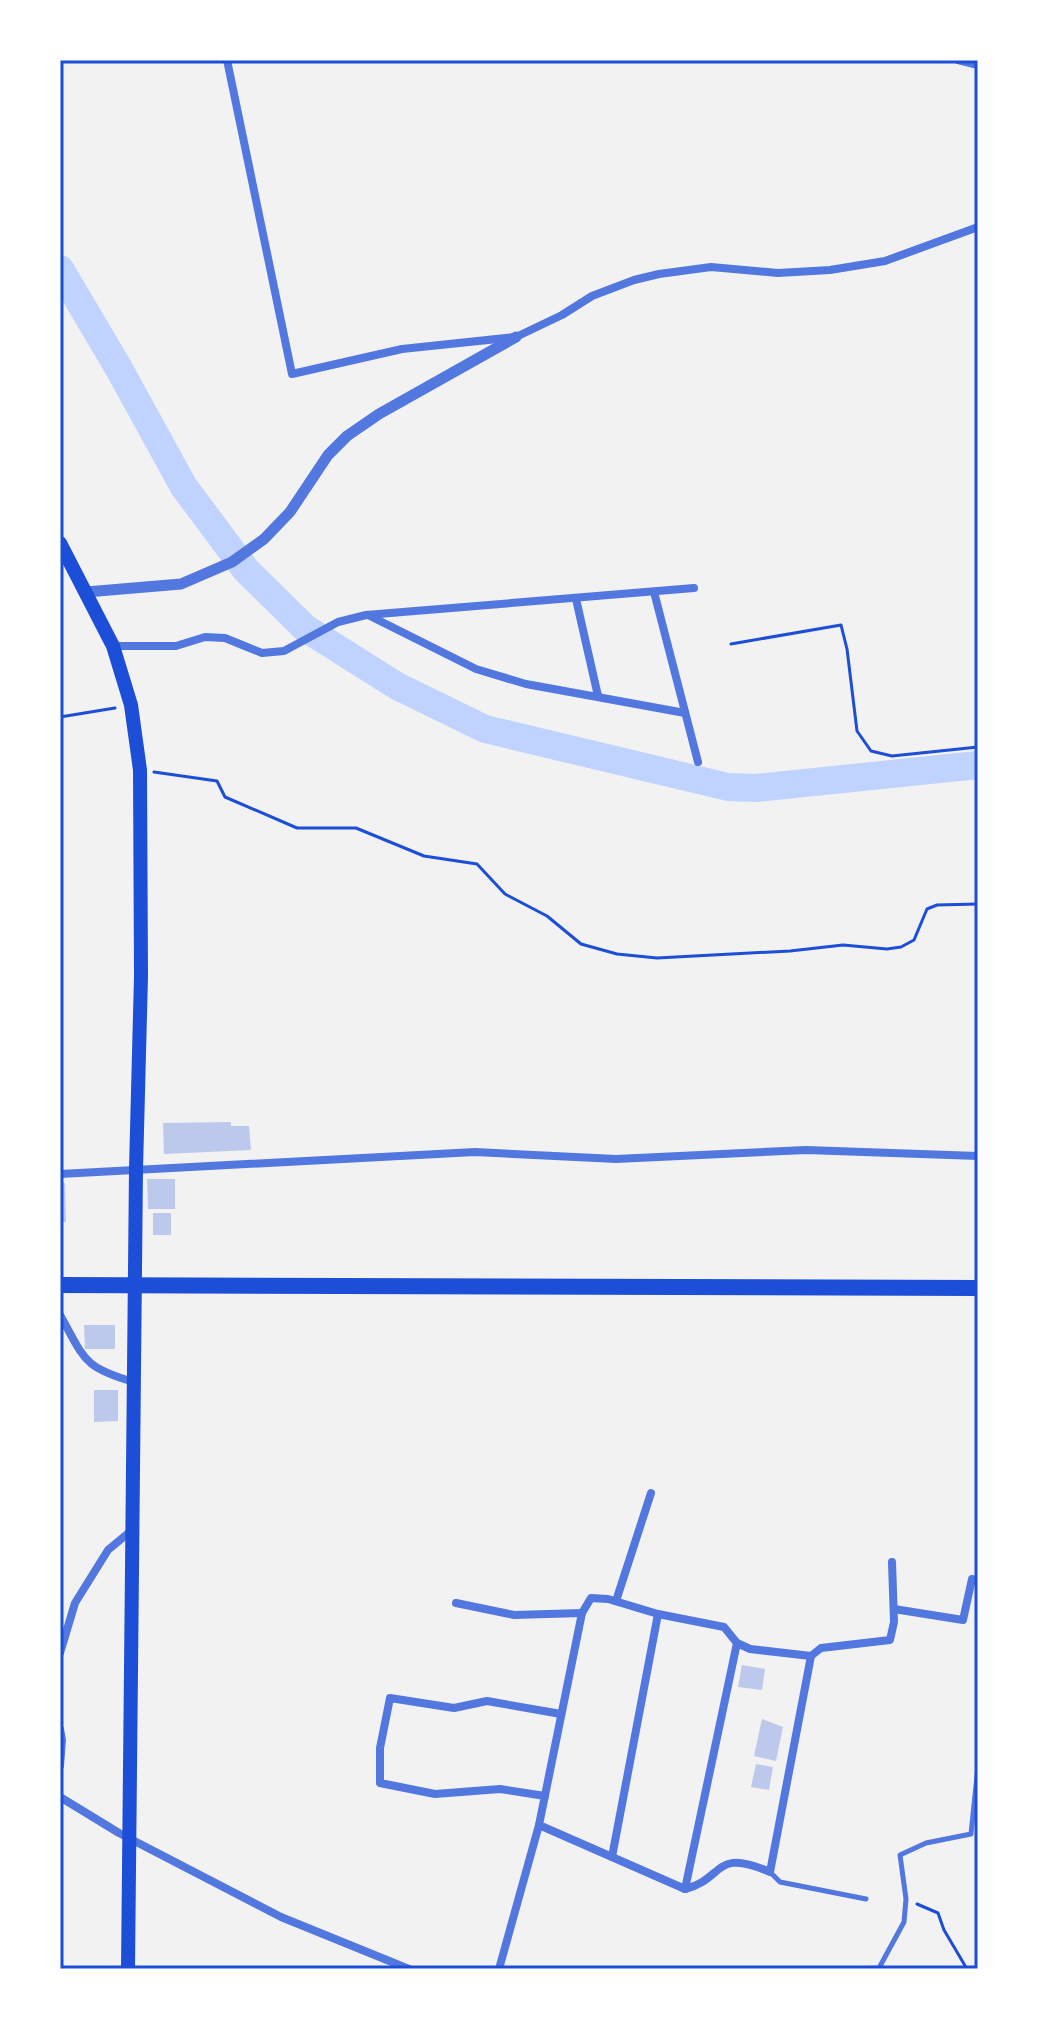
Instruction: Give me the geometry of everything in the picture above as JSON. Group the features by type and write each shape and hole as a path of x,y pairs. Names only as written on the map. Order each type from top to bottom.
{"highway":[{"path":"60,1285 978,1288"}],"main road":[{"path":"60,543 113,646 131,705 140,770 141,960 128,1969"}],"street":[{"path":"227,60 292,374 402,349 516,337"},
{"path":"958,60 978,65"},
{"path":"86,592 181,584 232,562 264,539 290,512 328,455 347,436 379,414 592,296 634,280 711,267 778,273 830,270 885,261 978,227"},
{"path":"113,646 176,646 205,637 225,638 262,653 284,651 338,622 366,615 694,588"},
{"path":"654,592 698,762"},
{"path":"576,599 598,696"},
{"path":"366,615 476,669 526,684 685,713"},
{"path":"60,1174 475,1152 616,1159 806,1150 978,1156"},
{"path":"60,1315 88,1363 106,1374 134,1382"},
{"path":"616,1601 651,1493"},
{"path":"60,1653 75,1603 108,1550 132,1530"},
{"path":"539,1825 685,1889 695,1886 722,1864 742,1863 770,1872 811,1656 821,1648 890,1640 894,1609 892,1562"},
{"path":"894,1609 963,1620 972,1579"},
{"path":"499,1969 539,1825 582,1613 591,1598 724,1627 737,1643 750,1649 811,1656"},
{"path":"456,1603 514,1615 582,1613"},
{"path":"612,1857 658,1614"},
{"path":"685,1889 737,1643"},
{"path":"545,1796 500,1789 435,1794 380,1783 380,1748 390,1698 454,1708 487,1701 561,1714"},
{"path":"60,1729 60,1766"},
{"path":"60,1797 129,1838 281,1917 409,1969"}],"lane":[{"path":"856,1969 879,1968 904,1922 906,1899 900,1855 926,1843 971,1834 978,1766"},
{"path":"770,1872 780,1882 866,1899"}],"path":[{"path":"731,644 841,625 857,731 871,751 892,756 978,747"},
{"path":"60,717 131,705"},
{"path":"140,770 217,781 225,797 297,828 356,828 424,856 477,864 505,894 547,916 581,944 617,954 657,958 843,945 901,947 914,940 927,909 937,905 978,904"},
{"path":"906,1899 938,1913 944,1930 967,1969"}],"building":[{"path":"231,1122 231,1126 249,1126 251,1150 164,1154 163,1123"},
{"path":"147,1179 175,1179 175,1209 148,1209"},
{"path":"60,1183 65,1183 66,1222 60,1222"},
{"path":"153,1213 171,1213 171,1235 153,1235"},
{"path":"84,1325 115,1325 115,1349 85,1349"},
{"path":"94,1390 118,1390 118,1421 94,1422"},
{"path":"742,1665 765,1669 762,1690 738,1687"},
{"path":"762,1719 783,1727 776,1761 754,1756"},
{"path":"756,1764 773,1767 769,1790 751,1787"}],"waterway":[{"path":"60,269 184,487 246,570 305,628 397,686 485,729 728,787 756,788 978,765"}]}
